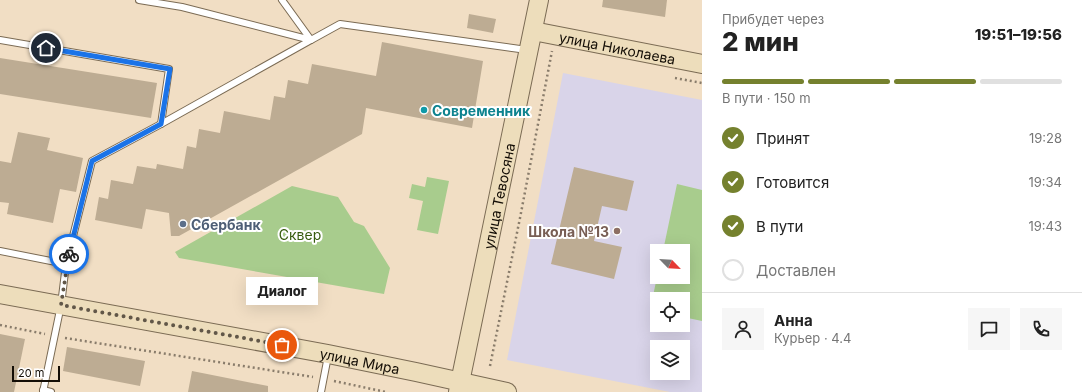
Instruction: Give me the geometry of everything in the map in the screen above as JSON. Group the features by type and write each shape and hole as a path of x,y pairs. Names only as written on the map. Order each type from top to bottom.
{"main road":[{"name":"улица Тевосяна","path":"459,387 539,0"},
{"name":"улица Николаева","path":"533,31 702,64"},
{"name":"улица Мира","path":"0,294 328,354 416,372 459,387 507,392"}],"lane":[{"path":"139,0 182,7 311,40"},
{"path":"282,0 311,40"},
{"path":"51,392 43,391 61,305 66,264 92,161 340,24 529,50"},
{"path":"0,40 170,69 161,124"},
{"path":"0,251 66,264"},
{"path":"321,392 328,354"}],"path":[{"path":"490,366 552,50"},
{"path":"0,325 54,336 324,378 386,392"}],"shaded area":[{"name":"Школа №13","path":"563,73 702,100 702,392 670,392 507,360"}],"green space":[{"path":"427,177 449,181 438,234 417,230 423,201 409,198 412,184 425,187"},
{"path":"677,184 702,190 702,321 690,318 690,292 654,292 656,284 690,284 690,244 664,244"},
{"name":"Сквер","path":"292,186 338,197 354,222 364,226 390,268 384,294 179,258 175,252"}],"building":[{"path":"603,0 667,0 665,17 602,7"},
{"path":"469,14 496,19 493,33 467,28"},
{"path":"382,42 483,61 472,128 366,108 362,134 179,236 171,236 169,213 146,209 142,229 95,220 99,197 108,199 111,180 133,184 137,166 156,169 157,164 183,169 187,146 196,148 199,129 220,133 224,111 270,120 274,96 285,98 288,80 308,84 312,64 376,76"},
{"path":"0,58 157,83 151,118 0,94"},
{"path":"18,132 50,138 47,150 83,158 76,192 60,189 53,223 7,214 9,203 0,202 0,161 11,163"},
{"path":"574,167 634,181 627,211 602,206 594,241 622,247 614,279 551,264"},
{"path":"0,334 25,339 14,392 0,392"},
{"path":"67,347 145,361 140,386 63,371"},
{"path":"192,371 268,386 268,392 188,392"}],"way so far":[{"path":"69,254 66,264 61,305 282,345"}],"place":[{"name":"Современник","path":"424,110"},
{"name":"Сбербанк","path":"183,224"},
{"name":"Школа №13","path":"617,231"},
{"name":"Диалог","path":"282,345"}],"route":[{"path":"46,48 170,69 161,124 92,161 69,254"}]}
